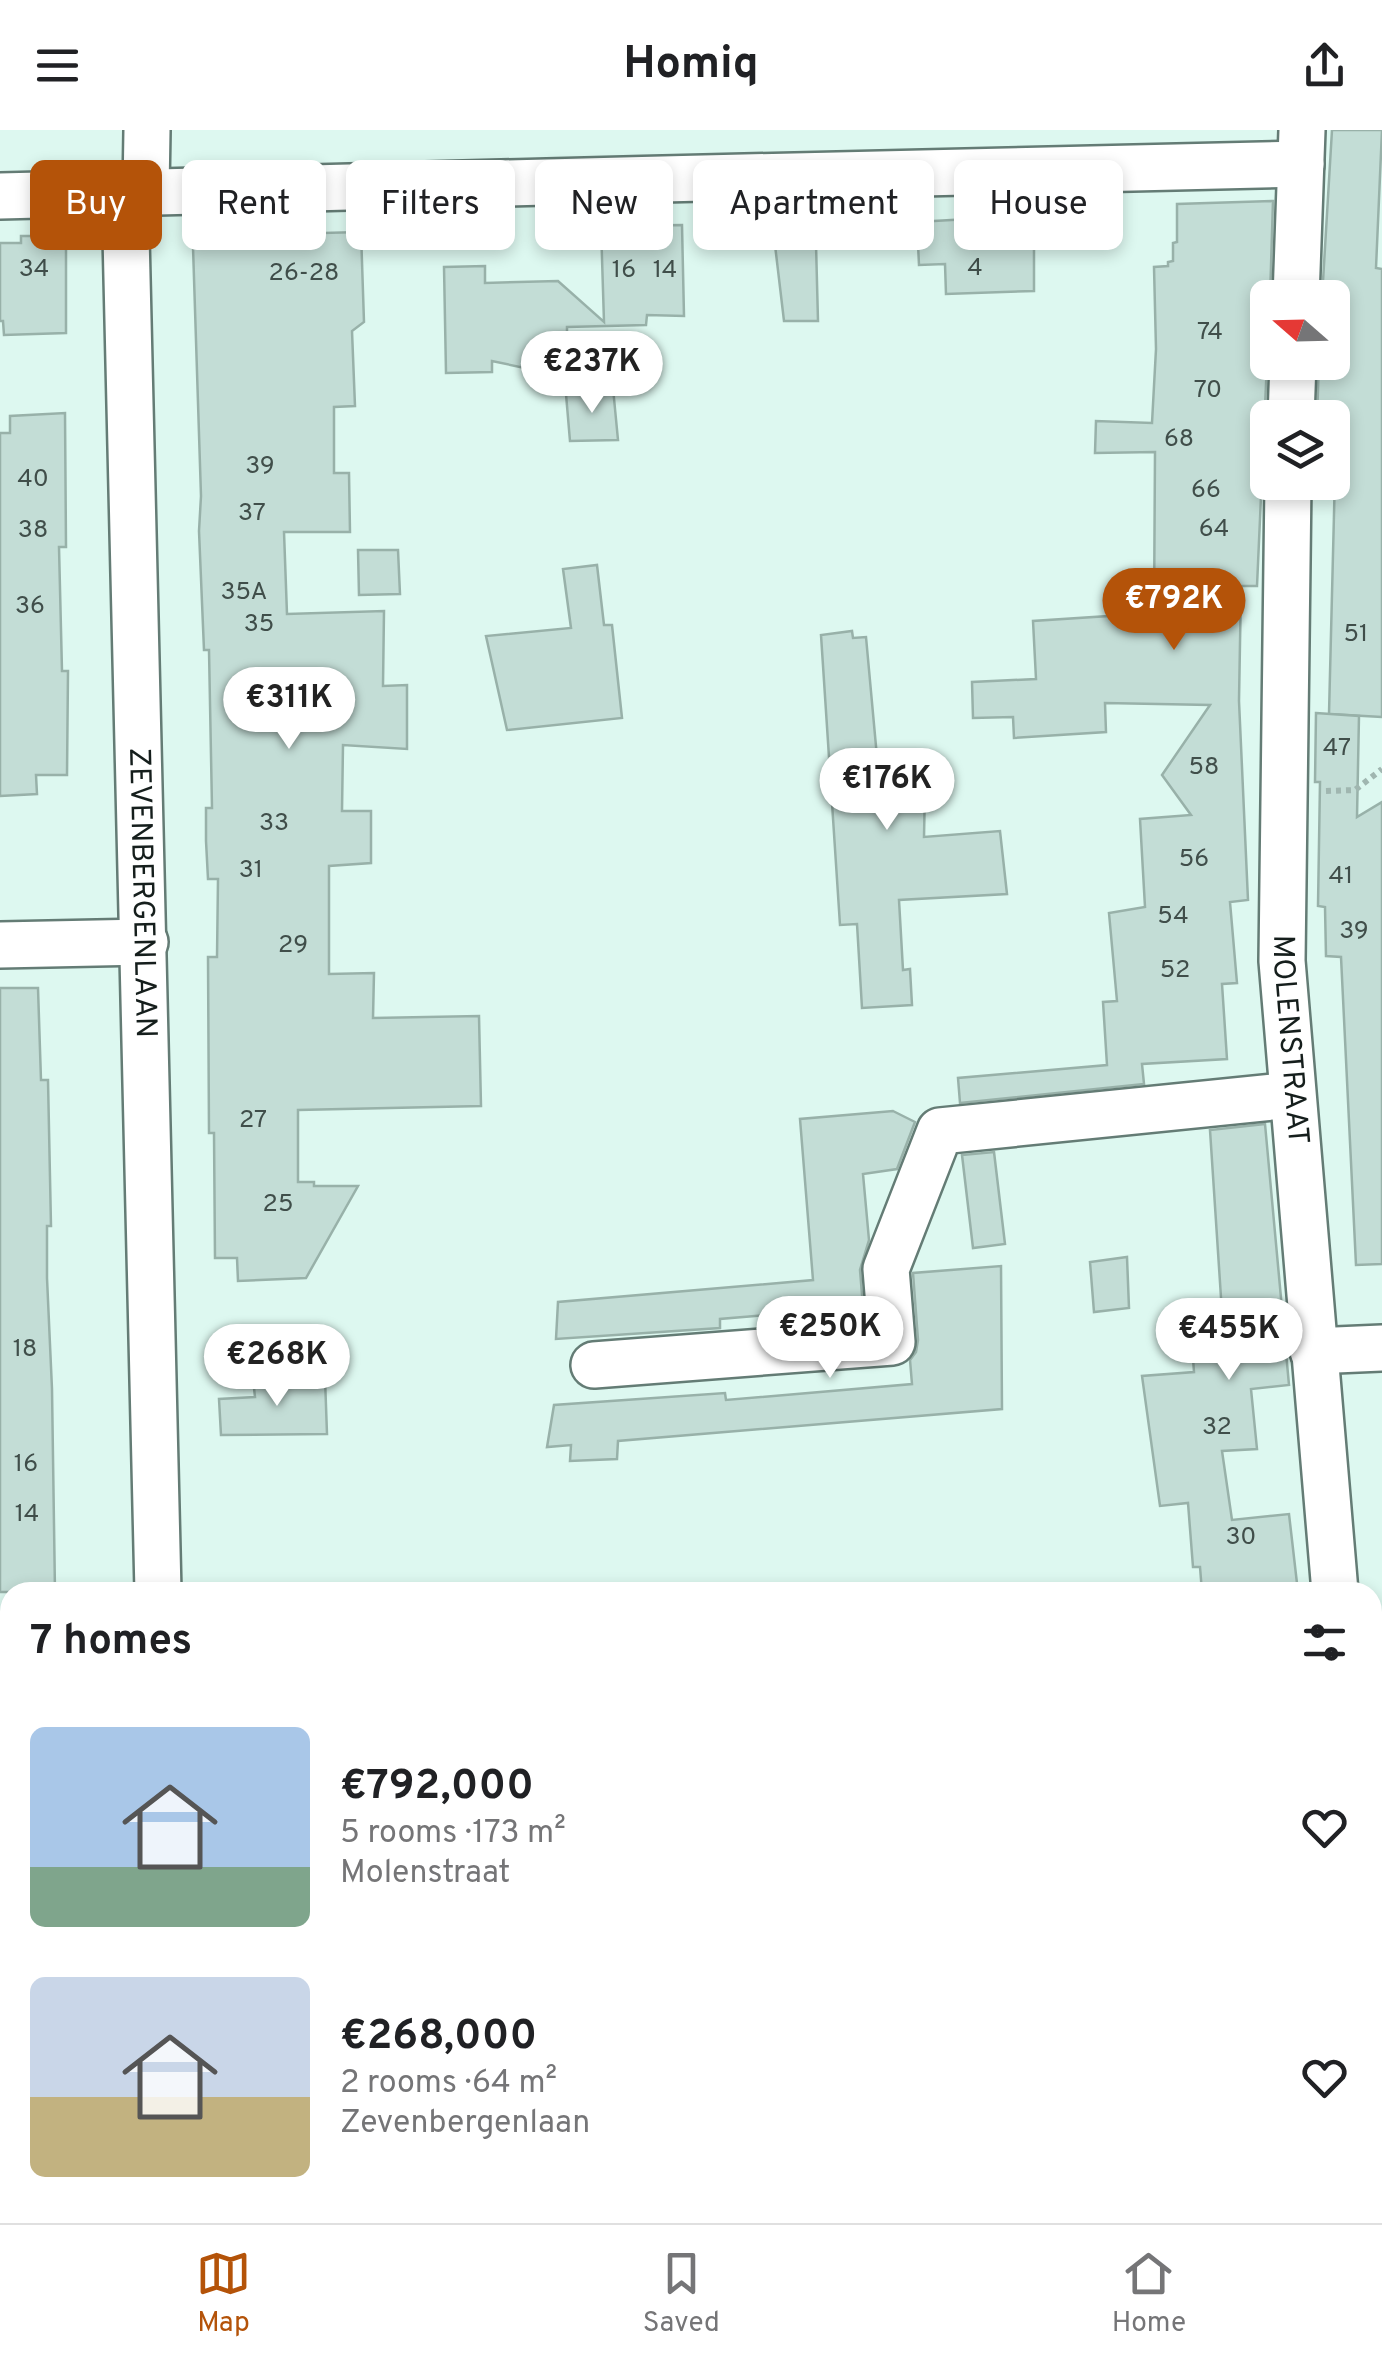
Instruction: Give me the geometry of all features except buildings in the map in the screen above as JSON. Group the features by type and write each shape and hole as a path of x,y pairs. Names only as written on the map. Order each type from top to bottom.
{"street":[{"name":"ZEVENBERGENLAAN","path":"142,160 147,130"},
{"path":"162,191 436,186 1302,147 1297,280"},
{"path":"0,196 30,195"},
{"name":"ZEVENBERGENLAAN","path":"137,250 158,1582"},
{"name":"MOLENSTRAAT","path":"1288,500 1282,961 1334,1582"},
{"path":"0,945 145,942"},
{"path":"594,1366 892,1342 886,1269 940,1131 1292,1095"},
{"path":"1314,1351 1382,1348"}],"path":[{"path":"1282,794 1356,790 1382,768"}]}
